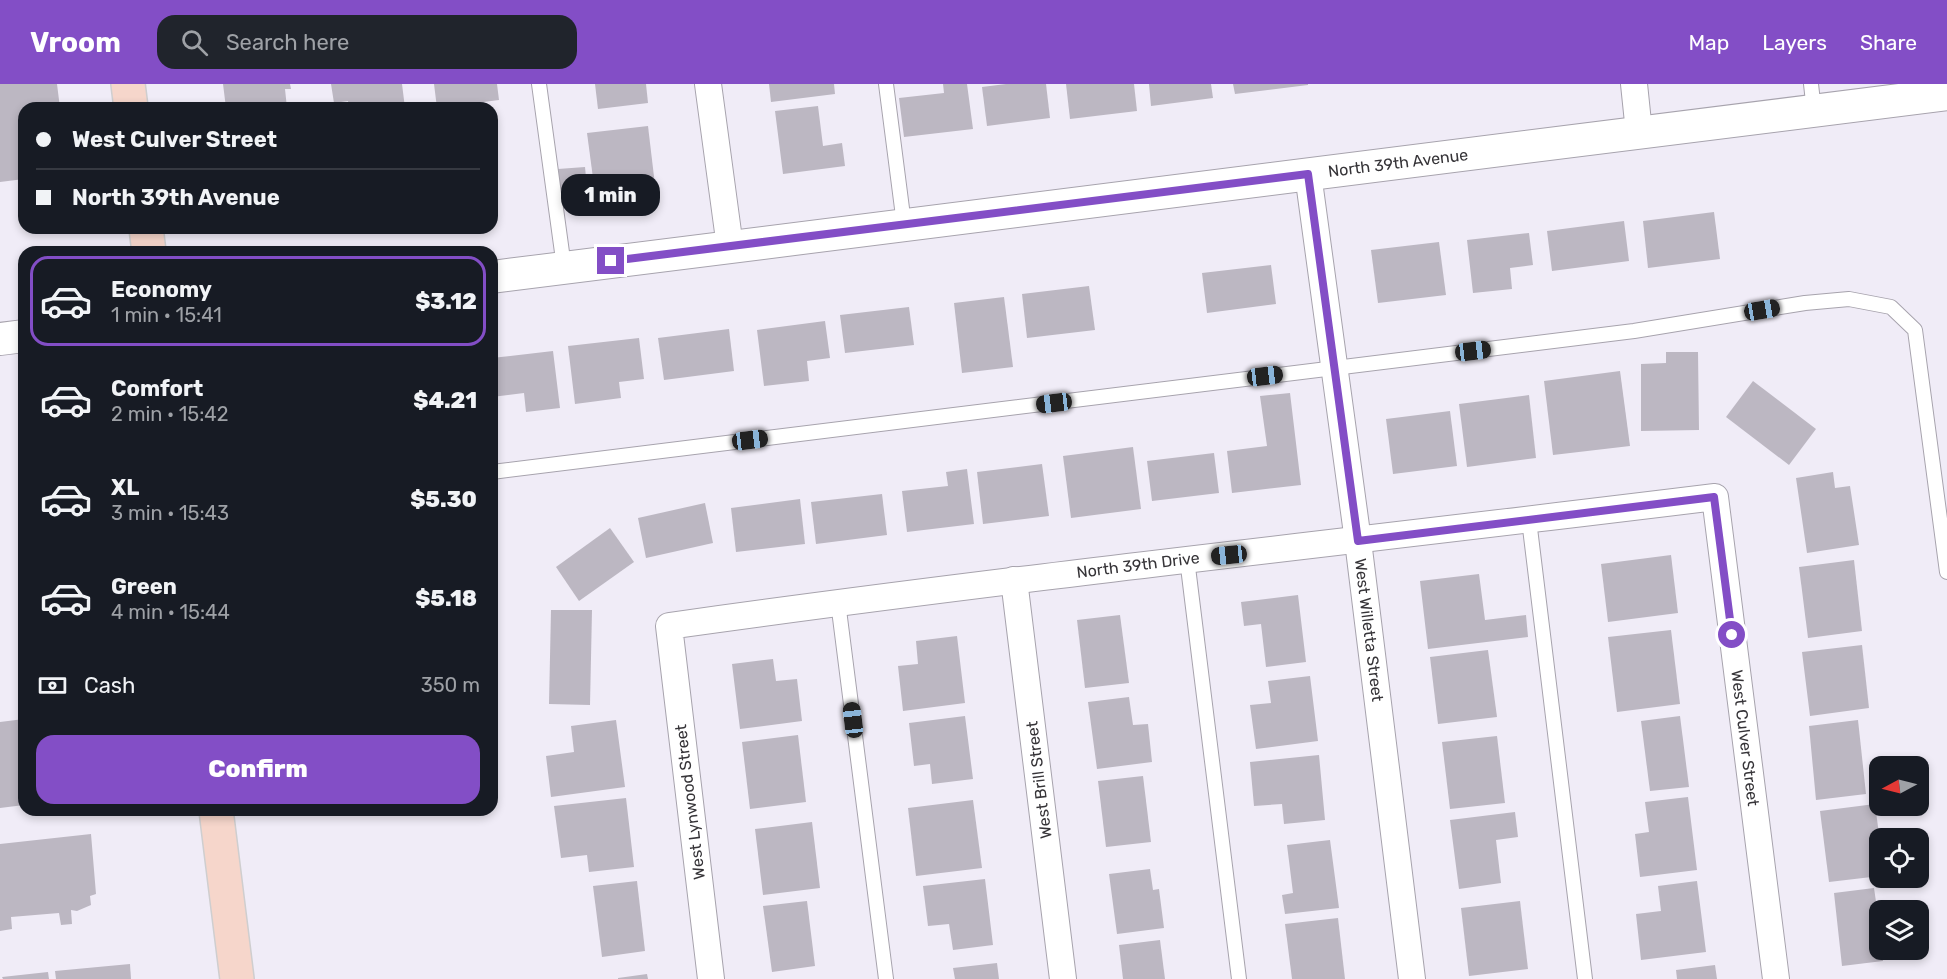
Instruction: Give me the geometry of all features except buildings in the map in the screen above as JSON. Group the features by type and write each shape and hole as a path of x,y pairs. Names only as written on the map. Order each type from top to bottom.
{"main road":[{"path":"128,84 130,102"},
{"path":"217,816 237,979"}],"street":[{"path":"708,84 730,247"},
{"path":"1634,84 1639,132"},
{"name":"North 39th Avenue","path":"498,276 1639,132 1812,97 1934,96"},
{"name":"West Willetta Street","path":"1308,174 1358,541 1412,979"},
{"path":"0,339 18,337"},
{"name":"North 39th Drive","path":"669,626 1014,580 1714,497"},
{"name":"West Culver Street","path":"1714,497 1776,979"},
{"name":"West Brill Street","path":"1014,580 1063,979"},
{"name":"West Lynwood Street","path":"669,626 711,979"}],"lane":[{"path":"539,84 564,267"},
{"path":"886,84 904,224"},
{"path":"498,471 1634,331 1805,303 1849,299 1891,307 1915,330 1947,572"},
{"path":"1529,520 1585,979"},
{"path":"1186,559 1239,979"},
{"path":"838,602 886,979"}],"route":[{"path":"611,261 1308,174 1358,541 1714,497 1732,635"}]}
